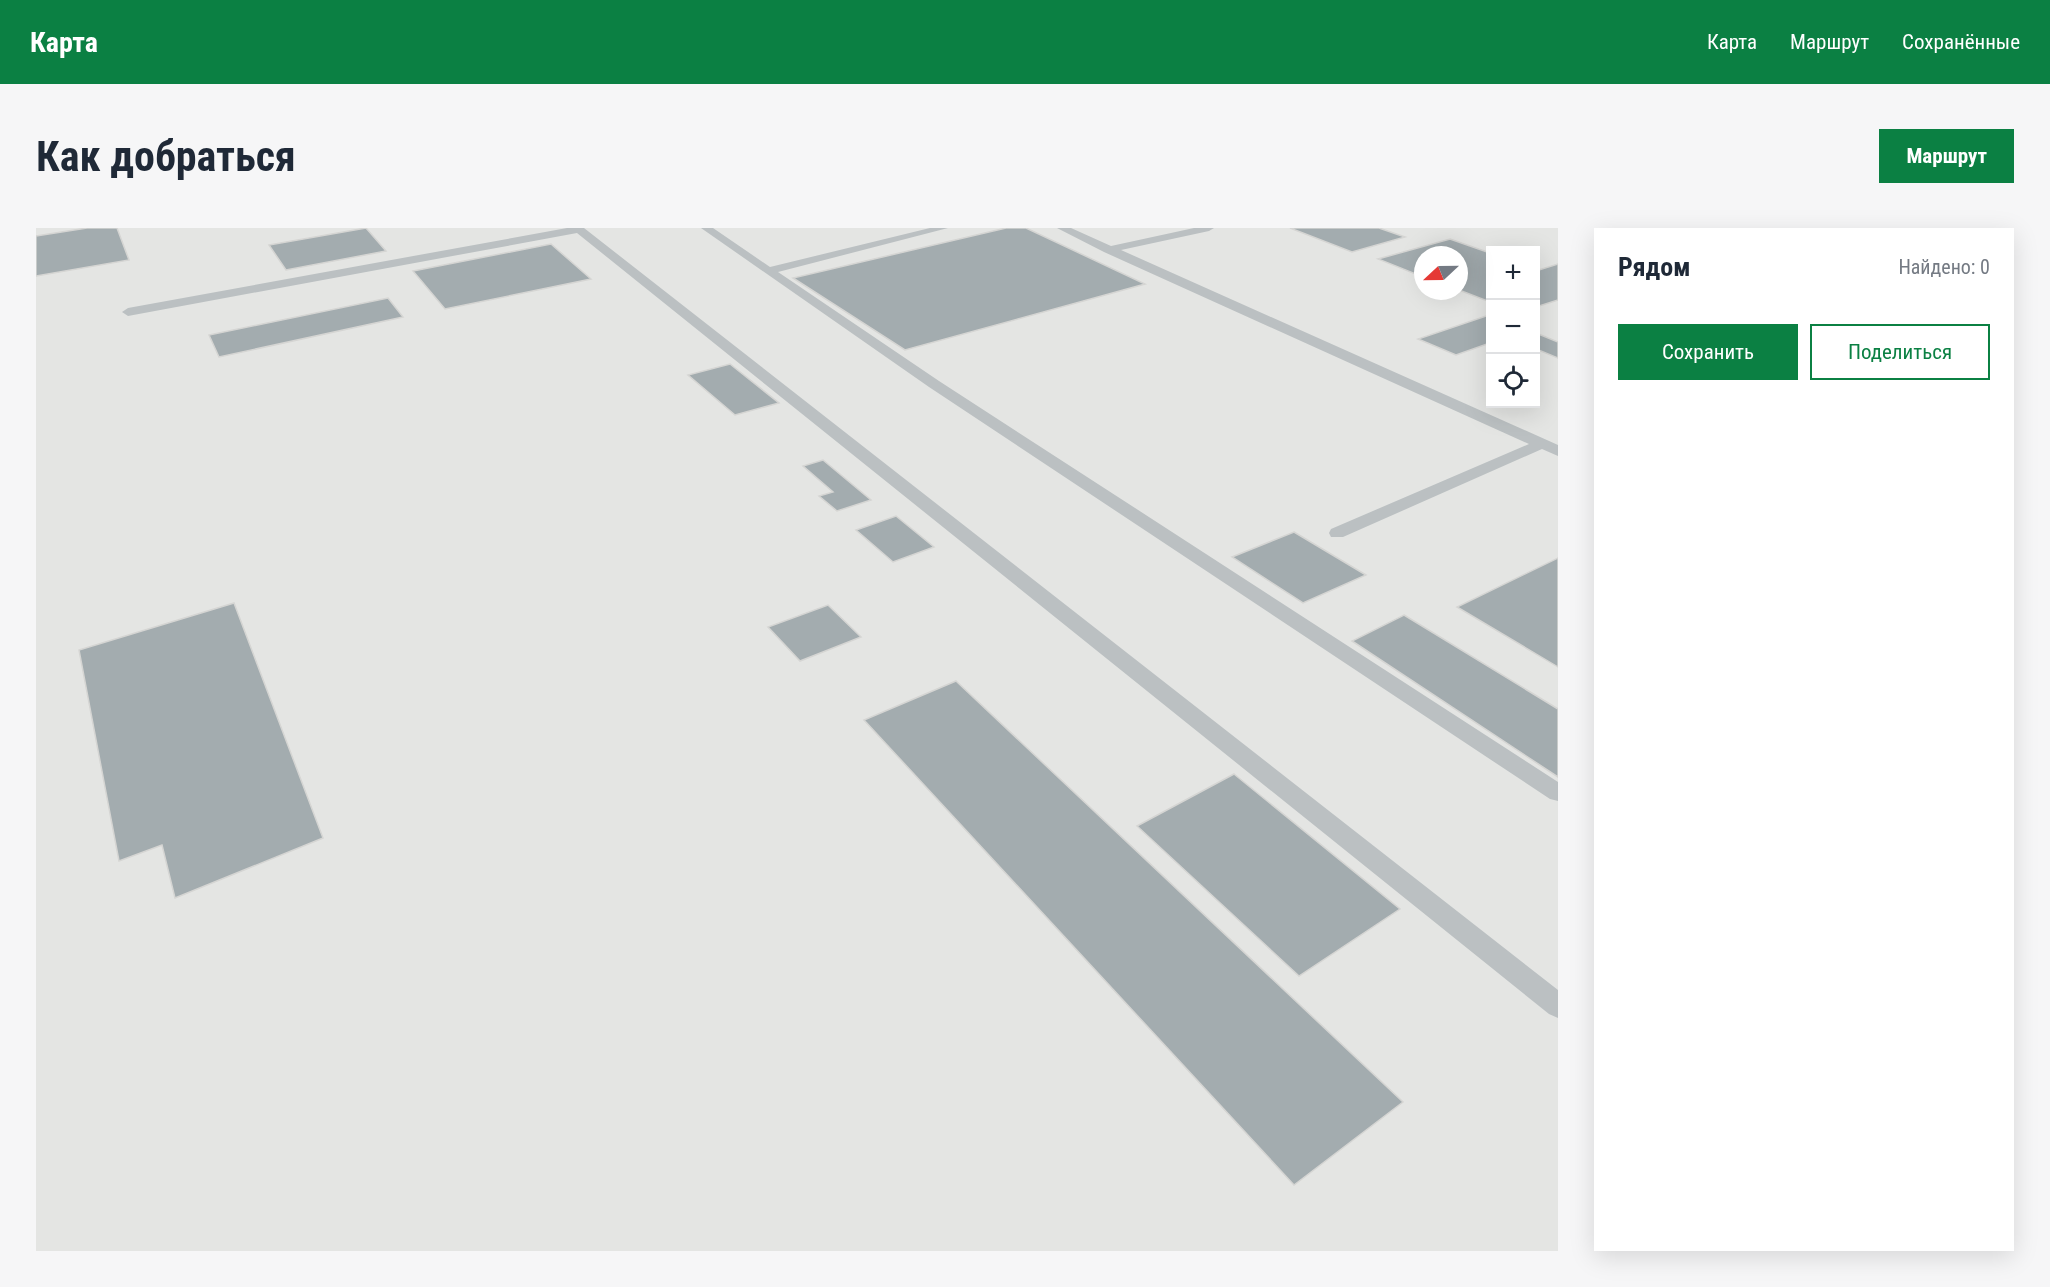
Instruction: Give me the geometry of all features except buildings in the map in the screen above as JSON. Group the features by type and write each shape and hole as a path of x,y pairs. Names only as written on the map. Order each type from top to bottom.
{"lane":[{"path":"706,228 944,391 1558,793"},
{"path":"768,271 943,228"},
{"path":"1062,228 1558,451"},
{"path":"1108,250 1209,228"},
{"path":"128,312 579,229 1558,1006"},
{"path":"1337,533 1541,444"}],"shaded area":[{"path":"36,228 1558,228 1558,1251 36,1251"}]}
